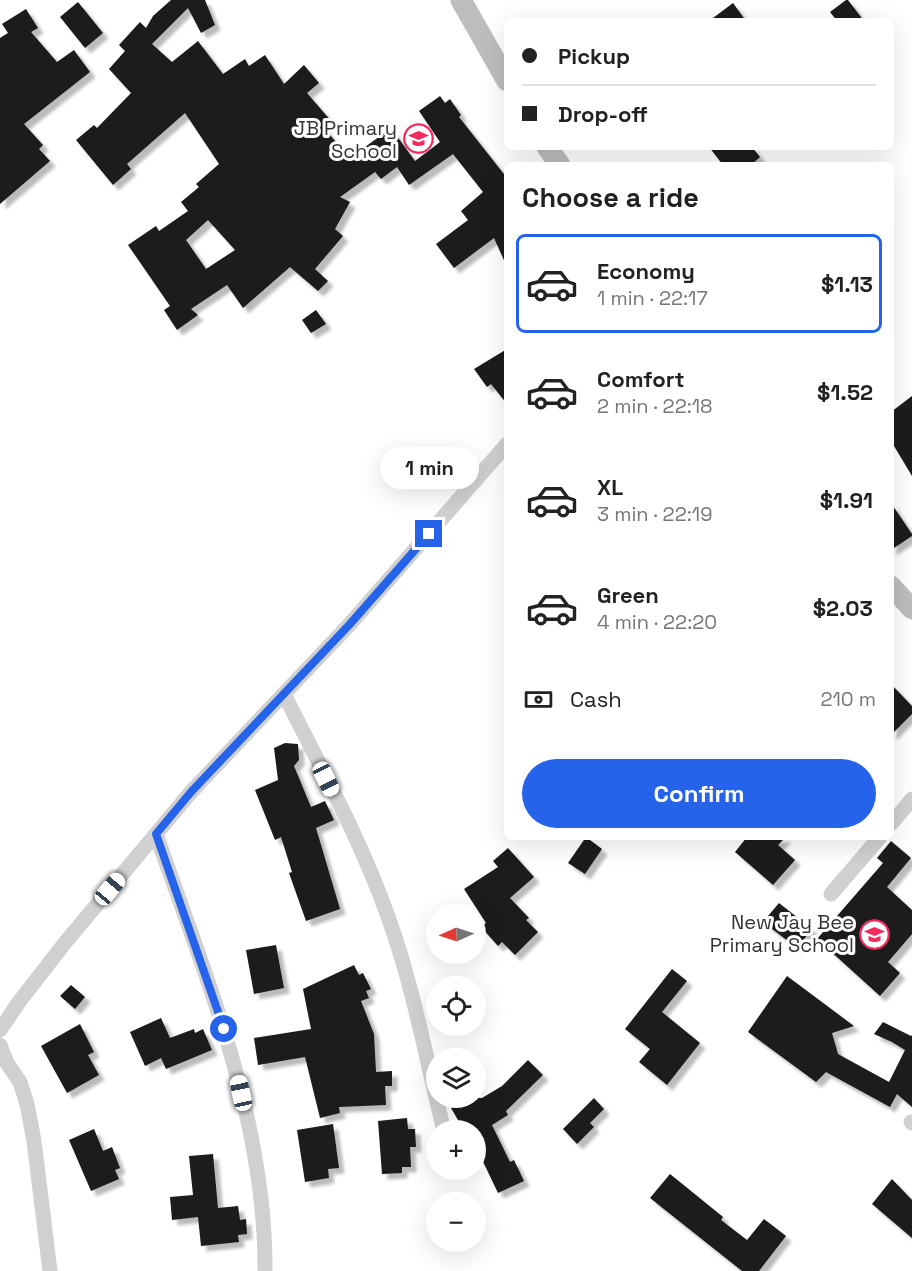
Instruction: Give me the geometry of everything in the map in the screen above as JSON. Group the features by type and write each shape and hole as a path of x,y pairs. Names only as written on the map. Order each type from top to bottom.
{"main road":[{"path":"461,0 504,76"},
{"path":"894,589 912,609"}],"street":[{"path":"0,1030 64,944 191,792 350,624 504,447"},
{"path":"284,694 368,865 387,912 406,975 441,1120"},
{"path":"894,820 912,799"},
{"path":"156,834 237,1072 257,1174 265,1271"},
{"path":"831,894 877,840"},
{"path":"0,1045 7,1063 20,1082 27,1104 50,1271"}],"building":[{"path":"171,0 205,0 215,25 201,33 188,8 152,44 172,62 198,41 223,74 245,59 249,66 265,55 284,84 304,65 319,83 307,93 332,122 324,128 350,158 391,128 415,161 440,142 419,111 440,96 445,103 450,99 461,115 459,117 504,174 504,260 494,238 454,268 436,244 468,220 461,211 483,192 453,154 409,185 397,167 381,179 375,172 340,197 350,202 335,229 343,236 315,269 328,281 318,291 290,267 243,308 227,285 191,309 198,315 177,330 164,310 170,306 128,245 156,226 159,231 188,211 181,202 199,187 196,184 219,164 185,113 127,164 131,169 113,185 76,140 94,125 97,128 131,93 109,69 125,51 119,45 140,22 146,28 153,16","holes":["208,220 235,250 206,269 186,240"]},
{"path":"848,0 862,18 835,18 830,12"},
{"path":"78,2 103,33 85,48 60,17"},
{"path":"733,3 744,18 713,18"},
{"path":"26,9 38,28 31,32 57,62 74,50 90,72 24,124 43,145 39,149 50,161 0,204 0,38 8,33 2,24"},
{"path":"711,150 754,150 760,157 754,162 721,162"},
{"path":"316,310 326,324 311,333 302,320"},
{"path":"504,351 504,400 491,384 487,387 474,369"},
{"path":"912,396 912,476 894,446 894,410"},
{"path":"894,507 912,534 894,548"},
{"path":"894,687 912,706 912,714 894,732"},
{"path":"285,743 298,744 299,760 294,766 311,807 325,801 334,820 316,828 340,909 306,921 289,873 292,872 281,837 275,840 255,790 278,780 274,748"},
{"path":"584,840 590,840 602,849 585,874 568,863"},
{"path":"745,840 783,840 778,845 795,860 773,885 735,852"},
{"path":"891,841 911,858 887,887 912,910 912,934 888,962 900,973 880,996 817,939 883,863 877,858"},
{"path":"508,848 534,877 510,898 529,918 526,920 538,932 515,955 502,942 498,946 486,933 486,904 474,904 464,889 498,867 493,861"},
{"path":"779,903 812,929 797,948 763,922"},
{"path":"276,945 284,988 254,994 246,950"},
{"path":"354,965 359,975 363,973 371,989 366,991 369,998 361,1001 374,1034 376,1072 392,1071 392,1086 385,1086 386,1105 339,1107 340,1113 320,1118 305,1057 258,1065 254,1038 311,1029 303,989"},
{"path":"672,969 687,981 662,1012 700,1043 667,1085 639,1062 650,1049 625,1029"},
{"path":"787,976 854,1026 832,1033 838,1054 889,1082 905,1050 874,1034 883,1022 912,1035 912,1107 897,1094 890,1107 826,1072 816,1082 748,1032"},
{"path":"71,985 85,997 75,1009 60,996"},
{"path":"161,1018 170,1038 194,1029 195,1033 203,1029 212,1050 166,1069 161,1058 145,1066 130,1032"},
{"path":"80,1024 94,1052 88,1055 99,1075 67,1093 41,1046"},
{"path":"528,1060 543,1075 506,1111 508,1115 492,1125 510,1162 514,1160 524,1181 498,1193 486,1168 486,1120 458,1120 451,1108 486,1108 486,1096 502,1086"},
{"path":"594,1098 604,1109 590,1123 594,1127 577,1144 563,1129"},
{"path":"407,1118 408,1129 415,1129 416,1147 410,1147 411,1167 402,1167 402,1173 382,1174 378,1121"},
{"path":"333,1124 339,1168 328,1169 329,1178 305,1182 297,1130"},
{"path":"94,1129 103,1151 112,1147 120,1168 115,1170 119,1179 91,1191 69,1140"},
{"path":"213,1154 218,1208 238,1206 240,1220 246,1219 247,1234 238,1235 239,1242 201,1246 198,1217 172,1220 170,1197 193,1195 189,1156"},
{"path":"670,1174 723,1217 721,1220 747,1240 764,1219 786,1236 759,1271 742,1271 650,1198"},
{"path":"892,1179 912,1200 912,1238 872,1204"}],"place":[{"name":"JB Primary School","path":"418,139"},
{"name":"New Jay Bee Primary School","path":"875,934"}],"route":[{"path":"224,1029 156,834 191,792 350,624 429,534"}]}
